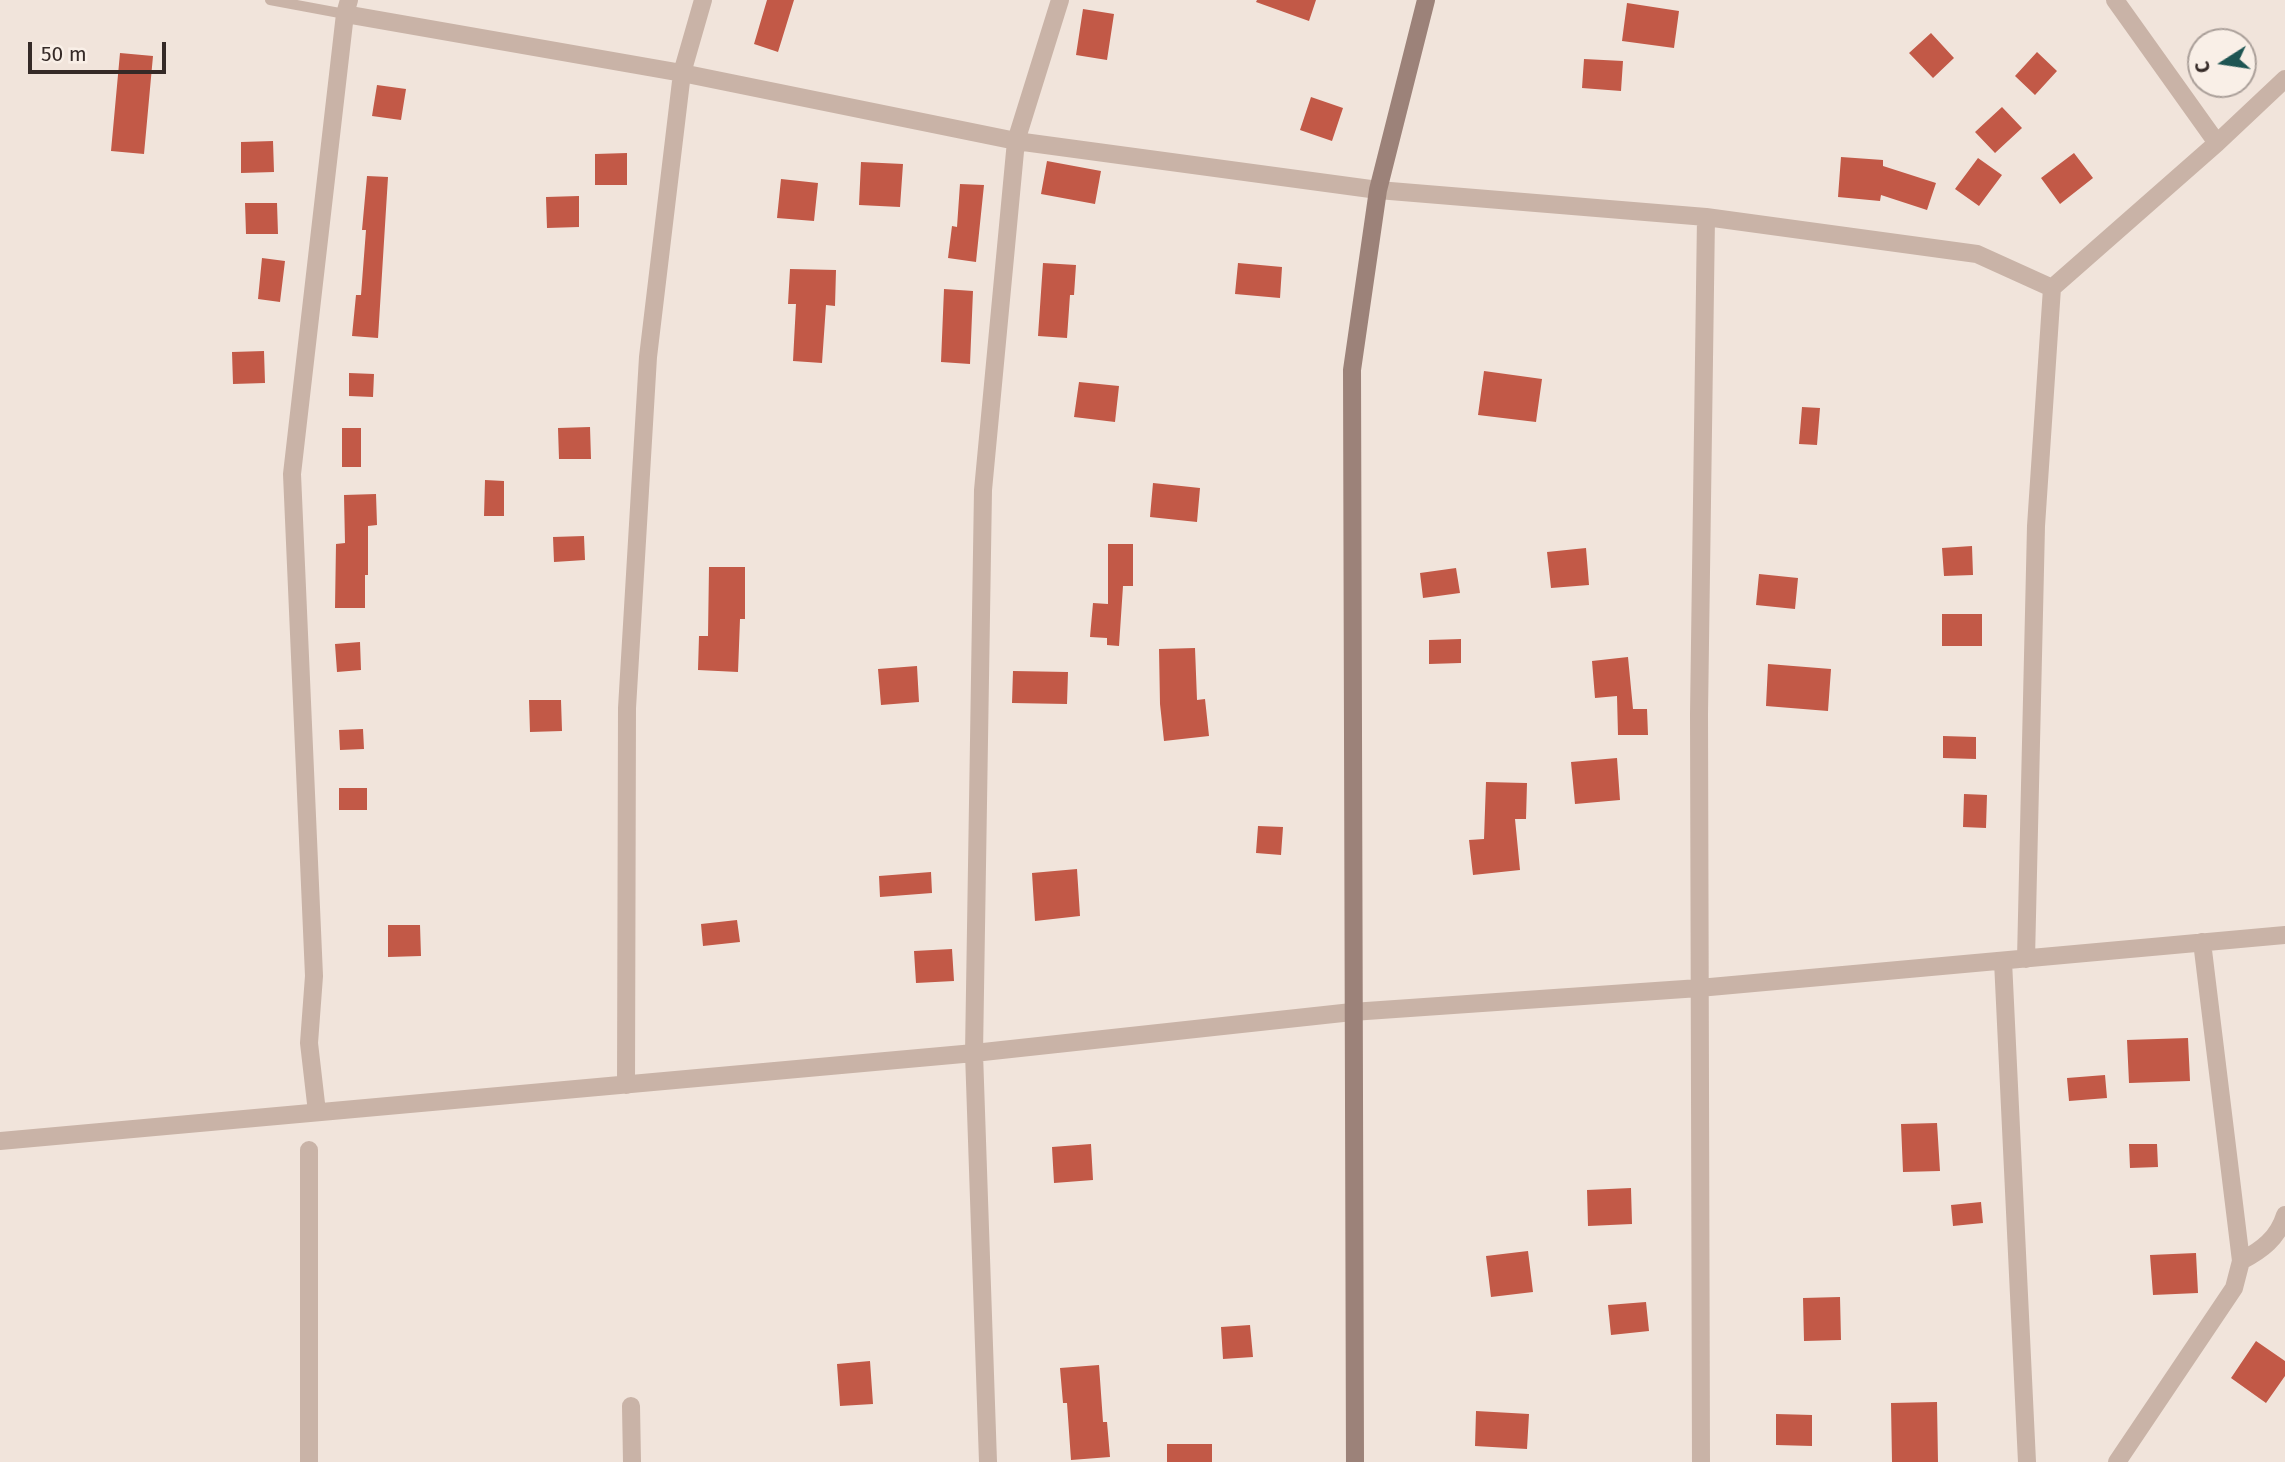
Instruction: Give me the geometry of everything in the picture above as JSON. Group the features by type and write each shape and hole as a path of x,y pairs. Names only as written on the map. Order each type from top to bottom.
{"street":[{"path":"626,1085 626,708 648,357 682,73 703,0"},
{"path":"988,1462 974,1053 983,490 1016,141 1060,0"},
{"path":"1354,1462 1352,370 1378,190 1426,0"},
{"path":"2115,0 2217,143"},
{"path":"317,1112 309,1043 314,976 292,474 347,7 1016,141 1378,190 1706,217 1977,254 2052,288"},
{"path":"2026,959 2036,526 2052,288 2217,143 2285,79"},
{"path":"1701,1462 1699,714 1706,217"},
{"path":"0,1141 974,1053 1352,1012 1699,988 2285,935"},
{"path":"2117,1462 2234,1288 2241,1261 2203,942"},
{"path":"2003,961 2027,1462"},
{"path":"309,1150 309,1462"},
{"path":"2241,1261 2264,1248 2281,1228 2285,1215"},
{"path":"631,1406 632,1462"}],"lane":[{"path":"270,0 347,7"}],"building":[{"path":"767,0 794,0 778,52 754,44"},
{"path":"1316,0 1309,21 1256,2"},
{"path":"1627,3 1679,11 1674,48 1622,41"},
{"path":"1083,9 1114,14 1107,60 1076,55"},
{"path":"1931,33 1954,58 1933,78 1909,53"},
{"path":"2037,52 2057,71 2035,95 2015,76"},
{"path":"120,53 153,56 144,154 111,151"},
{"path":"1584,59 1623,61 1621,91 1582,88"},
{"path":"377,85 406,89 401,120 372,116"},
{"path":"1311,97 1343,108 1332,141 1300,130"},
{"path":"2002,107 2022,128 1995,153 1975,132"},
{"path":"273,141 274,172 241,173 241,142"},
{"path":"627,153 627,185 595,185 595,154"},
{"path":"2074,153 2093,178 2060,204 2041,178"},
{"path":"1841,157 1883,160 1883,166 1936,183 1927,210 1881,195 1880,201 1838,197"},
{"path":"1978,158 2002,175 1979,206 1955,189"},
{"path":"1047,161 1101,171 1095,204 1041,194"},
{"path":"861,162 903,164 900,207 859,205"},
{"path":"367,176 388,177 378,338 352,336 356,295 361,295 366,230 362,230"},
{"path":"781,179 818,183 814,221 777,218"},
{"path":"960,184 984,185 976,262 948,258 952,226 957,227"},
{"path":"579,196 579,227 547,228 546,197"},
{"path":"245,203 277,203 278,234 246,234"},
{"path":"262,258 285,261 280,302 258,299"},
{"path":"1043,263 1076,265 1074,295 1070,295 1067,338 1038,336"},
{"path":"1238,263 1282,267 1280,298 1235,294"},
{"path":"790,269 836,270 835,306 826,305 822,363 793,361 796,304 788,304"},
{"path":"944,289 973,291 970,364 941,362"},
{"path":"264,351 265,383 233,384 232,352"},
{"path":"1484,371 1542,379 1536,422 1478,415"},
{"path":"349,373 374,374 373,397 349,396"},
{"path":"1079,382 1119,386 1115,422 1074,417"},
{"path":"1802,407 1820,408 1817,445 1799,444"},
{"path":"590,427 591,459 559,459 558,428"},
{"path":"342,428 361,428 361,467 342,467"},
{"path":"485,480 504,481 504,516 484,516"},
{"path":"1153,483 1200,488 1197,522 1150,517"},
{"path":"376,494 377,525 368,526 365,608 335,608 336,544 345,543 344,495"},
{"path":"584,536 585,560 554,562 553,537"},
{"path":"1108,544 1133,544 1133,586 1123,586 1119,646 1107,645 1107,638 1090,637 1093,603 1108,604"},
{"path":"1972,546 1973,575 1944,576 1942,548"},
{"path":"1586,548 1589,585 1551,588 1547,552"},
{"path":"709,567 745,567 745,619 740,619 738,672 698,670 699,636 708,636"},
{"path":"1456,568 1460,593 1423,598 1420,573"},
{"path":"1759,574 1798,578 1795,609 1756,605"},
{"path":"1942,614 1982,614 1982,646 1942,646"},
{"path":"1461,639 1461,663 1429,664 1429,640"},
{"path":"360,642 361,670 337,672 335,644"},
{"path":"1195,648 1197,700 1205,699 1209,736 1164,741 1159,649"},
{"path":"1628,657 1633,709 1647,709 1648,735 1618,735 1617,696 1595,698 1592,661"},
{"path":"1768,664 1831,669 1828,711 1766,706"},
{"path":"917,666 919,702 881,705 878,669"},
{"path":"1013,671 1068,672 1067,704 1012,703"},
{"path":"529,700 561,700 562,731 530,732"},
{"path":"363,729 364,749 340,750 339,730"},
{"path":"1943,736 1976,737 1976,759 1943,758"},
{"path":"1617,758 1620,800 1575,804 1571,762"},
{"path":"1486,782 1527,783 1526,819 1515,819 1520,870 1473,875 1469,840 1484,839"},
{"path":"339,788 367,788 367,810 339,810"},
{"path":"1964,794 1987,795 1986,828 1963,827"},
{"path":"1258,826 1283,827 1281,855 1256,853"},
{"path":"1077,869 1080,916 1035,921 1032,873"},
{"path":"931,872 932,893 880,897 879,876"},
{"path":"737,920 740,942 703,946 701,924"},
{"path":"388,925 420,925 421,956 388,957"},
{"path":"952,949 954,981 916,983 914,951"},
{"path":"2188,1038 2190,1081 2129,1083 2127,1040"},
{"path":"2105,1075 2107,1098 2069,1101 2067,1078"},
{"path":"1937,1123 1940,1171 1903,1172 1901,1124"},
{"path":"1091,1144 1093,1180 1054,1183 1052,1147"},
{"path":"2129,1144 2157,1144 2158,1167 2130,1168"},
{"path":"1631,1188 1632,1224 1588,1226 1587,1190"},
{"path":"1981,1202 1983,1223 1953,1226 1951,1205"},
{"path":"1528,1251 1533,1292 1491,1297 1486,1256"},
{"path":"2196,1253 2198,1293 2153,1295 2150,1255"},
{"path":"1840,1297 1841,1340 1804,1341 1803,1298"},
{"path":"1646,1302 1649,1331 1611,1335 1608,1305"},
{"path":"1250,1325 1253,1357 1223,1359 1221,1327"},
{"path":"2256,1341 2285,1361 2285,1376 2266,1403 2231,1378"},
{"path":"870,1361 873,1404 840,1406 837,1364"},
{"path":"1099,1365 1103,1422 1107,1422 1110,1457 1071,1460 1067,1403 1063,1403 1060,1368"},
{"path":"1937,1402 1938,1462 1892,1462 1891,1403"},
{"path":"1476,1411 1529,1414 1527,1449 1475,1446"},
{"path":"1776,1414 1812,1415 1812,1446 1776,1445"},
{"path":"1167,1444 1212,1444 1212,1462 1167,1462"}]}
